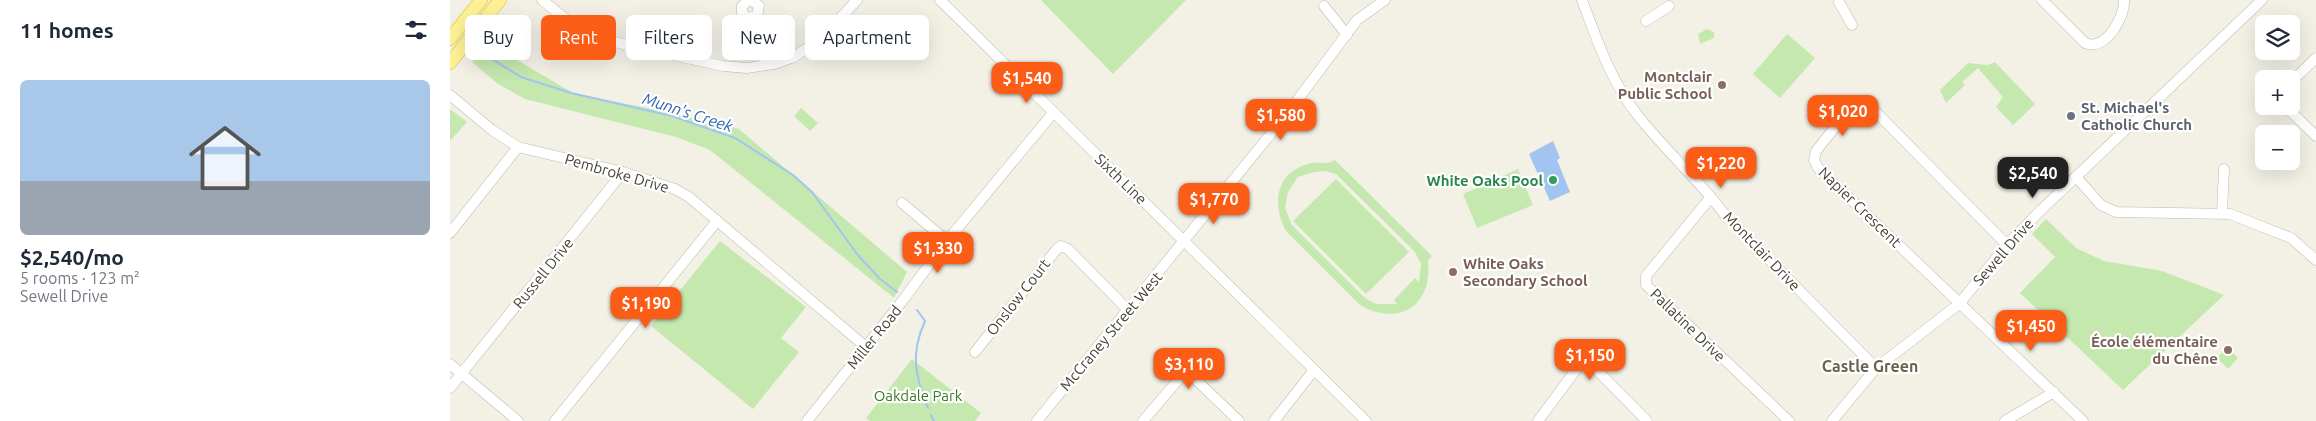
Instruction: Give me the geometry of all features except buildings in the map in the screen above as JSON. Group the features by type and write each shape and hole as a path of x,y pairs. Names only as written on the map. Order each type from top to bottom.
{"main road":[{"path":"450,39 481,0"},
{"path":"450,63 500,0"}],"street":[{"path":"542,0 576,26 610,41 723,66 747,68 765,66 794,58 820,39 857,0"},
{"path":"744,15 742,6 750,0 759,6 757,15"},
{"name":"Sixth Line","path":"940,0 1366,421"},
{"name":"McCraney Street West","path":"1037,421 1287,114 1358,20 1385,0"},
{"name":"Montclair Drive","path":"1582,0 1605,60 1623,94 1675,161 1711,197 1725,215 1876,368"},
{"path":"1646,21 1667,3 1678,0"},
{"path":"2042,0 2085,43 2092,46 2100,44 2119,23 2124,0"},
{"name":"Sewell Drive","path":"1832,421 1876,368 1959,304 2007,245 2042,209 2262,0"},
{"path":"1839,1 1852,24"},
{"path":"1324,6 1346,35"},
{"path":"2300,73 2316,58"},
{"path":"764,60 765,66"},
{"name":"Pembroke Drive","path":"450,95 492,130 518,147 623,172 675,189 689,197 866,347"},
{"name":"Napier Crescent","path":"2007,245 1870,106 1861,102 1852,106 1816,151 1814,160 1818,168 2083,421"},
{"name":"Miller Road","path":"807,421 947,240 1053,113"},
{"path":"2294,115 2316,136"},
{"path":"450,233 518,147"},
{"path":"2222,213 2224,169"},
{"name":"Russell Drive","path":"450,388 623,172"},
{"path":"2076,177 2096,201 2116,212 2230,214 2291,238 2316,260"},
{"name":"Pallatine Drive","path":"1711,197 1646,276 1646,285 1790,421"},
{"path":"902,203 947,240"},
{"path":"555,421 717,221"},
{"name":"Onslow Court","path":"975,352 1061,246 1068,248 1128,310"},
{"path":"1538,421 1581,363 1589,362 1647,421"},
{"path":"450,364 518,421"},
{"path":"1274,421 1314,370"},
{"path":"1143,421 1184,373 1191,375 1239,421"},
{"path":"2005,421 2054,392"}],"green space":[{"path":"1041,0 1186,0 1113,74"},
{"path":"1707,29 1714,32 1714,38 1700,44 1698,34"},
{"path":"1787,34 1815,58 1780,98 1753,74"},
{"path":"474,60 517,60 573,93 711,121 739,129 907,272 894,298 710,150 676,137 525,99 498,84 472,62"},
{"path":"1995,62 2035,104 2013,125 1996,107 2003,97 1978,68 1962,82 1965,85 1946,103 1940,90 1968,63 1988,65"},
{"path":"801,108 818,123 810,131 794,116"},
{"path":"450,109 467,122 450,141"},
{"path":"1335,160 1432,256 1428,261 1428,277 1425,290 1411,308 1400,313 1388,314 1360,305 1286,231 1281,220 1278,199 1284,180 1300,167 1312,163 1332,162","holes":["1325,171 1336,174 1415,252 1421,264 1419,282 1415,278 1394,300 1397,304 1376,304 1365,298 1292,225 1285,208 1288,192 1298,177"]},
{"path":"1518,169 1533,205 1477,228 1463,194"},
{"path":"1336,179 1409,252 1366,294 1293,221"},
{"path":"2046,219 2076,248 2104,261 2162,271 2224,295 2123,390 2020,293 2055,257 2032,234"},
{"path":"720,241 806,307 781,338 799,352 753,409 651,326"},
{"path":"2227,347 2238,358 2228,369 2217,358"},
{"name":"Oakdale Park","path":"912,359 981,413 975,421 870,421 866,418"}],"water":[{"name":"White Oaks Pool","path":"1553,141 1560,158 1557,160 1570,192 1550,201 1529,154"}],"waterway":[{"name":"Munn's Creek","path":"494,60 521,77 571,93 672,116 735,138 793,175 812,192 857,254 880,279 897,292"},
{"name":"Munn's Creek","path":"917,310 925,321 917,344 917,375 928,408"},
{"name":"Munn's Creek","path":"931,415 934,421"}],"place":[{"name":"Montclair Public School","path":"1722,85"},
{"name":"St. Michael's Catholic Church","path":"2071,116"},
{"name":"White Oaks Pool","path":"1553,180"},
{"name":"White Oaks Secondary School","path":"1453,272"},
{"name":"École élémentaire du Chêne","path":"2228,350"}],"district":[{"name":"Castle Green","path":"1870,366"}]}
